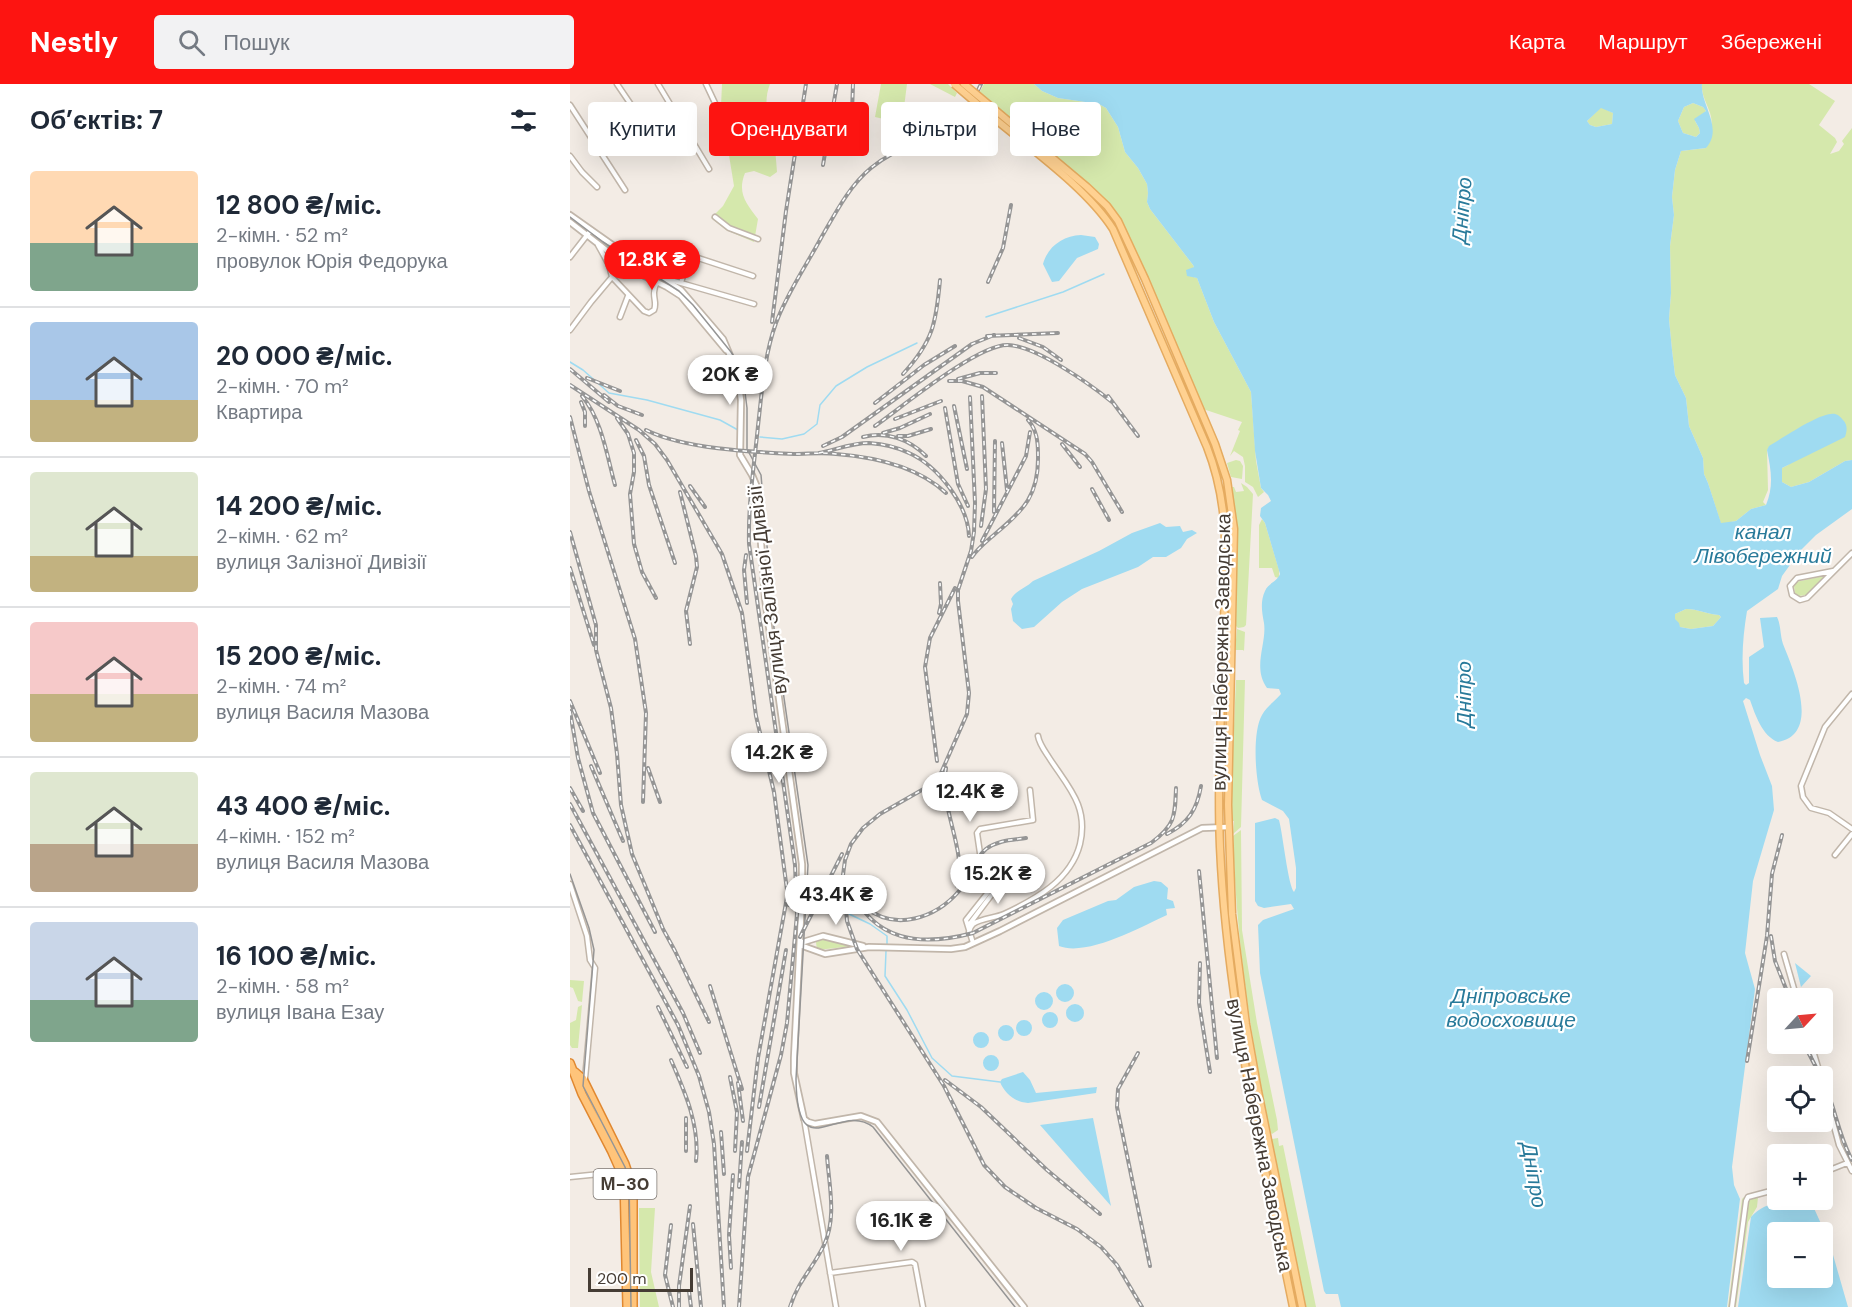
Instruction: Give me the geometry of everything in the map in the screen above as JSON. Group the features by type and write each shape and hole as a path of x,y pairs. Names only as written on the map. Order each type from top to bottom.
{"highway":[{"name":"М-30","path":"570,1063 582,1094 624,1171 627,1307"},
{"name":"М-30","path":"575,1072 585,1084 624,1171 633,1199 633,1307"}],"main road":[{"name":"вулиця Набережна Заводська","path":"954,84 978,102"},
{"name":"вулиця Набережна Заводська","path":"964,84 982,102"},
{"name":"вулиця Набережна Заводська","path":"998,117 1082,192 1106,218 1120,243 1213,463 1223,503 1226,530 1220,827 1224,914 1238,1025 1293,1307"},
{"name":"вулиця Набережна Заводська","path":"998,117 1087,187 1118,221 1154,299 1221,460 1230,491 1234,529 1228,827 1232,914 1246,1024 1302,1307"}],"street":[{"path":"616,84 629,102"},
{"path":"658,84 668,102"},
{"path":"706,84 715,102"},
{"path":"570,105 625,190"},
{"path":"697,149 709,169"},
{"path":"570,156 597,187"},
{"path":"570,215 681,290 724,342 735,363"},
{"path":"715,217 729,228 758,239"},
{"path":"570,222 632,270 657,281 686,301 735,363"},
{"path":"570,257 591,230"},
{"path":"598,245 612,277 628,296 649,313 656,306 652,294 657,281"},
{"path":"681,283 689,255 753,276"},
{"path":"570,330 612,277"},
{"path":"666,279 754,304"},
{"path":"620,317 628,296"},
{"name":"вулиця Залізної Дивізії","path":"735,363 741,400 739,448 740,455 755,480 758,495 765,598 802,864 794,1073 836,1307"},
{"path":"1833,571 1797,578 1790,586 1790,592 1797,599 1807,598 1852,553"},
{"path":"1852,694 1825,727 1801,786 1803,797 1811,808 1828,813 1852,829"},
{"path":"969,932 970,927 976,923 1002,914 1055,884 1067,873 1076,859 1081,841 1082,824 1076,796 1054,765 1038,736"},
{"path":"973,943 966,920 997,881 981,860 977,833 980,829 1033,820 1030,790"},
{"path":"800,944 825,954 869,947 951,949 973,943 1200,829 1228,827"},
{"path":"1835,855 1852,834"},
{"path":"570,884 587,936 590,960 595,968 585,1084"},
{"path":"800,944 823,936 830,936 869,947"},
{"path":"1784,954 1794,988"},
{"path":"575,1072 585,1072"},
{"path":"804,1119 817,1123 861,1116 876,1122 1024,1307"},
{"path":"1833,1122 1839,1145 1852,1171"},
{"path":"1833,1169 1847,1163"},
{"path":"570,1178 624,1171"},
{"path":"1732,1307 1746,1201 1748,1197 1767,1192"},
{"path":"830,1273 912,1262 915,1264 923,1307"}],"green space":[{"path":"722,84 770,84 767,102 721,102"},
{"path":"881,84 907,84 905,102 881,102 881,118 875,117"},
{"path":"930,84 948,84 957,93 955,97"},
{"path":"984,84 1034,84 1042,91 1058,98 1085,102 1010,102 1010,119 998,109 998,102 990,102 979,93"},
{"path":"1702,84 1809,84 1835,101 1819,125 1837,142 1830,154 1839,151 1844,144 1842,141 1852,128 1852,460 1845,461 1809,482 1791,487 1782,482 1782,468 1788,465 1832,414 1806,425 1767,450 1768,490 1763,502 1766,505 1751,509 1736,521 1721,524 1704,474 1703,458 1689,426 1686,398 1675,375 1669,319 1670,246 1674,215 1672,197 1675,170 1681,151 1706,148 1711,131 1712,122 1703,95"},
{"path":"1693,103 1703,107 1706,111 1695,121 1700,133 1696,137 1683,133 1678,121 1684,107"},
{"path":"1101,105 1106,108 1118,127 1125,152 1147,184 1147,202 1150,209 1193,265 1194,267 1187,275 1197,278 1214,322 1251,392 1256,461 1261,488 1264,492 1258,497 1253,487 1245,482 1243,457 1234,451 1230,456 1242,422 1203,409 1138,255 1115,210 1054,156 1101,156"},
{"path":"1601,107 1613,113 1612,124 1596,127 1590,125 1587,121"},
{"path":"729,156 775,156 777,172 770,177 754,171 745,173 743,180 742,192 758,219 754,242 726,230 711,218 723,206 734,186"},
{"path":"1240,461 1243,466 1242,479 1231,477 1227,463"},
{"path":"1241,483 1253,494 1246,625 1238,628 1236,626 1237,531 1232,487 1236,492 1244,491"},
{"path":"1262,519 1279,570 1279,578 1275,577 1272,568 1259,568 1259,525"},
{"path":"1828,575 1807,595 1795,594 1796,582"},
{"path":"1686,609 1721,617 1713,626 1691,629 1680,627 1675,620 1675,614"},
{"path":"1237,629 1245,632 1244,651 1235,650"},
{"path":"1236,680 1245,680 1241,827 1233,834 1232,772"},
{"path":"1241,830 1242,930 1257,1023 1277,1120 1278,1130 1272,1134 1256,1059 1237,911 1233,836"},
{"path":"823,939 854,946 817,950 816,942"},
{"path":"570,980 584,981 582,1002 578,1001 573,988 570,987"},
{"path":"582,1005 578,1048 572,1048 570,1023 576,1020 578,1007"},
{"path":"1278,1138 1279,1146 1283,1145 1316,1307 1306,1307 1272,1141"},
{"path":"1744,1197 1732,1307 1728,1307 1742,1199"},
{"path":"1758,1197 1757,1207 1748,1222 1736,1307 1733,1307 1747,1204 1749,1199"},
{"path":"639,1208 655,1208 651,1272 659,1307 640,1307"}],"water":[{"name":"Дніпровське водосховище","path":"1034,84 1702,84 1713,132 1706,148 1681,151 1675,170 1672,197 1674,215 1670,246 1669,319 1675,375 1686,398 1689,426 1703,458 1704,474 1721,523 1736,521 1751,509 1766,505 1771,485 1767,450 1769,446 1817,418 1833,414 1839,416 1845,422 1847,430 1845,437 1782,468 1782,482 1791,487 1809,482 1845,461 1852,460 1852,509 1816,535 1800,551 1782,576 1778,589 1747,611 1743,656 1744,683 1746,685 1749,683 1749,657 1764,647 1760,618 1777,617 1783,644 1801,699 1802,714 1799,727 1791,737 1778,742 1763,730 1750,700 1746,698 1743,701 1772,786 1774,810 1753,881 1745,953 1755,989 1732,1167 1734,1185 1740,1199 1727,1307 1341,1307 1338,1294 1326,1294 1324,1291 1260,973 1258,925 1263,920 1294,909 1291,904 1264,908 1258,906 1255,901 1255,823 1275,818 1279,820 1294,892 1296,868 1289,819 1283,811 1262,800 1256,769 1259,723 1266,709 1281,694 1279,689 1267,688 1260,664 1264,631 1262,599 1266,588 1280,574 1265,523 1260,516 1261,508 1271,501 1261,488 1255,451 1251,392 1214,322 1197,278 1187,276 1186,270 1194,267 1193,265 1150,209 1147,202 1147,184 1125,152 1118,127 1106,108 1101,105 1101,102 1058,98 1042,91","holes":["1693,103 1703,107 1706,111 1694,119 1700,133 1696,137 1683,133 1678,121 1684,107","1601,108 1613,113 1612,124 1596,127 1587,121","1686,609 1719,615 1721,617 1713,626 1691,629 1680,627 1675,614"]},
{"path":"1081,235 1095,237 1099,244 1098,249 1077,258 1059,281 1052,282 1043,264 1045,258 1057,243 1068,237"},
{"path":"1160,523 1166,527 1180,526 1183,532 1192,530 1197,533 1187,539 1181,548 1166,557 1153,557 1138,567 1082,589 1062,602 1034,627 1022,629 1013,621 1011,599 1033,581 1132,533"},
{"path":"1154,881 1161,882 1168,888 1167,899 1173,901 1175,908 1166,909 1167,915 1099,944 1071,948 1059,946 1057,928 1063,920 1108,901 1116,900 1134,887"},
{"path":"1795,963 1811,976 1801,987"},
{"path":"1065,984 1071,987 1074,993 1071,999 1065,1002 1059,999 1056,993 1059,987"},
{"path":"1044,992 1050,995 1053,1001 1050,1007 1044,1010 1038,1007 1035,1001 1038,995"},
{"path":"1075,1004 1081,1007 1084,1013 1081,1019 1075,1022 1069,1019 1066,1013 1069,1007"},
{"path":"1047,1012 1053,1012 1058,1020 1056,1026 1047,1028 1042,1023 1042,1017"},
{"path":"1024,1020 1032,1028 1024,1036 1016,1028"},
{"path":"1006,1025 1014,1033 1006,1041 998,1033"},
{"path":"981,1032 989,1040 981,1048 973,1040"},
{"path":"991,1055 999,1063 991,1071 983,1063"},
{"path":"1023,1072 1036,1093 1097,1087 1096,1093 1028,1103 1019,1101 1011,1097 1000,1082 1002,1079"},
{"path":"1093,1118 1111,1206 1040,1125"},
{"path":"1767,1206 1767,1210 1815,1210 1820,1222 1767,1222 1767,1288 1833,1288 1833,1255 1848,1307 1738,1307 1751,1217"}],"waterway":[{"path":"986,317 1063,292 1104,274"},
{"path":"760,437 782,439 804,434 817,424 820,405 836,386 867,367 917,343"},
{"path":"570,362 583,370 609,393 647,400 720,420 738,430"},
{"path":"817,910 842,913"},
{"path":"849,914 870,924 887,936 887,945"},
{"path":"886,951 885,976 907,1010 932,1058 952,1076 1000,1082"}],"tram line":[{"path":"570,217 603,242 679,291 731,352 742,369 747,408 747,449 761,475 774,628 808,865 796,1079 798,1106 804,1122 812,1127 822,1127 847,1121 860,1121 873,1127 1015,1307"},
{"path":"570,874 589,928 594,950 583,1086 625,1167 629,1180 631,1307"},
{"path":"613,1175 622,1178 629,1187"}],"railway":[{"path":"772,322 786,211 806,84"},
{"path":"823,165 837,84"},
{"path":"852,102 853,84"},
{"path":"739,1307 748,1177 781,1055 787,1023 797,914 795,865 749,544 749,514 766,361 776,323 786,301 849,192 863,175 886,157 932,135 959,117 971,103 981,84"},
{"path":"988,282 1003,248 1011,205"},
{"path":"903,374 921,352 931,331 937,309 940,280"},
{"path":"987,336 1058,333"},
{"path":"823,446 842,437 972,344 994,335"},
{"path":"1019,338 1043,347 1061,360"},
{"path":"875,426 960,365 995,347 1008,345 1020,347 1047,359 1077,376 1112,402"},
{"path":"875,403 924,365 955,346"},
{"path":"570,369 609,402"},
{"path":"958,379 980,373 996,373"},
{"path":"587,378 620,391"},
{"path":"949,381 962,381 983,387 1085,454 1122,512"},
{"path":"570,385 639,430 655,444 667,460 722,554 742,613 756,716 774,792 789,905"},
{"path":"604,395 618,406 642,415"},
{"path":"582,396 599,427 615,485"},
{"path":"981,526 986,489 982,396"},
{"path":"1108,396 1138,436"},
{"path":"970,397 975,503 974,532 971,551 958,590 969,693 967,714 941,773 934,783 880,814 863,828 851,844 845,860 843,875 847,921 857,949 944,1086 984,1165 1005,1187 1036,1208 1077,1229 1101,1247 1117,1265 1142,1307"},
{"path":"895,419 941,401"},
{"path":"581,402 585,412 585,426"},
{"path":"954,406 967,469"},
{"path":"945,408 958,484 968,506"},
{"path":"883,433 930,414"},
{"path":"570,417 589,491 635,639 646,713 643,802"},
{"path":"617,418 628,434 634,453 634,472 630,494 634,544 642,572 656,598"},
{"path":"972,557 1022,509 1032,491 1038,469 1038,445 1035,432 1028,420"},
{"path":"898,436 908,436 931,429"},
{"path":"646,430 679,441 719,448 795,454 831,453 880,461 894,464 922,476 946,493"},
{"path":"982,541 1026,456 1030,432"},
{"path":"863,437 880,435 897,438 912,445 926,456"},
{"path":"636,440 644,456 649,485 675,563"},
{"path":"994,512 995,441"},
{"path":"819,453 869,443 900,449 920,459 950,488 963,512 969,536"},
{"path":"1002,443 1007,490"},
{"path":"1062,444 1080,467"},
{"path":"690,486 705,507"},
{"path":"1092,489 1109,520"},
{"path":"680,492 697,567 686,611 690,644"},
{"path":"570,532 596,625 596,650 611,708 621,805 632,854 663,929 709,1022"},
{"path":"746,555 744,570 747,603"},
{"path":"570,568 594,645"},
{"path":"939,613 940,583"},
{"path":"937,761 925,667 930,638 955,588"},
{"path":"570,701 600,773"},
{"path":"570,711 578,758 593,813 655,932"},
{"path":"591,766 623,841"},
{"path":"648,768 660,802"},
{"path":"946,768 946,798 959,859 957,886"},
{"path":"1167,834 1181,825 1190,815 1197,802 1201,786"},
{"path":"570,788 583,811"},
{"path":"849,887 859,905 871,919 900,936 935,939 973,933 1151,843 1165,831 1172,820 1176,788"},
{"path":"570,804 683,1013 700,1053"},
{"path":"570,825 678,1025 699,1076 709,1112 714,1144 724,1307"},
{"path":"1747,1061 1767,936 1772,874 1782,835"},
{"path":"865,907 889,919 902,920 927,915 959,891 977,859 986,849 1000,842 1026,838"},
{"path":"800,937 842,854"},
{"path":"1199,871 1217,1058"},
{"path":"747,1151 758,1058 787,897"},
{"path":"1771,936 1775,961 1786,988"},
{"path":"759,1107 786,950"},
{"path":"1200,963 1199,1003 1210,1072"},
{"path":"710,986 742,1089"},
{"path":"658,1007 687,1067"},
{"path":"1138,1053 1118,1089 1117,1107 1150,1266"},
{"path":"1809,1054 1815,1066"},
{"path":"671,1060 694,1122 696,1161"},
{"path":"730,1077 737,1112 735,1151"},
{"path":"945,1080 981,1107 1047,1170 1100,1214"},
{"path":"738,1083 743,1121"},
{"path":"1833,1108 1852,1160"},
{"path":"686,1118 686,1151"},
{"path":"721,1132 724,1174"},
{"path":"739,1187 742,1142"},
{"path":"790,1307 828,1235 831,1201 827,1156"},
{"path":"731,1268 729,1235 733,1175"},
{"path":"679,1307 679,1286 690,1206"},
{"path":"693,1224 701,1307"},
{"path":"671,1225 665,1275 673,1307"},
{"path":"689,1291 691,1307"}],"water label":[{"name":"Дніпро","path":"1462,210"},
{"name":"канал Лівобережний","path":"1763,544"},
{"name":"Дніпро","path":"1464,694"},
{"name":"Дніпро","path":"1534,1175"}]}
